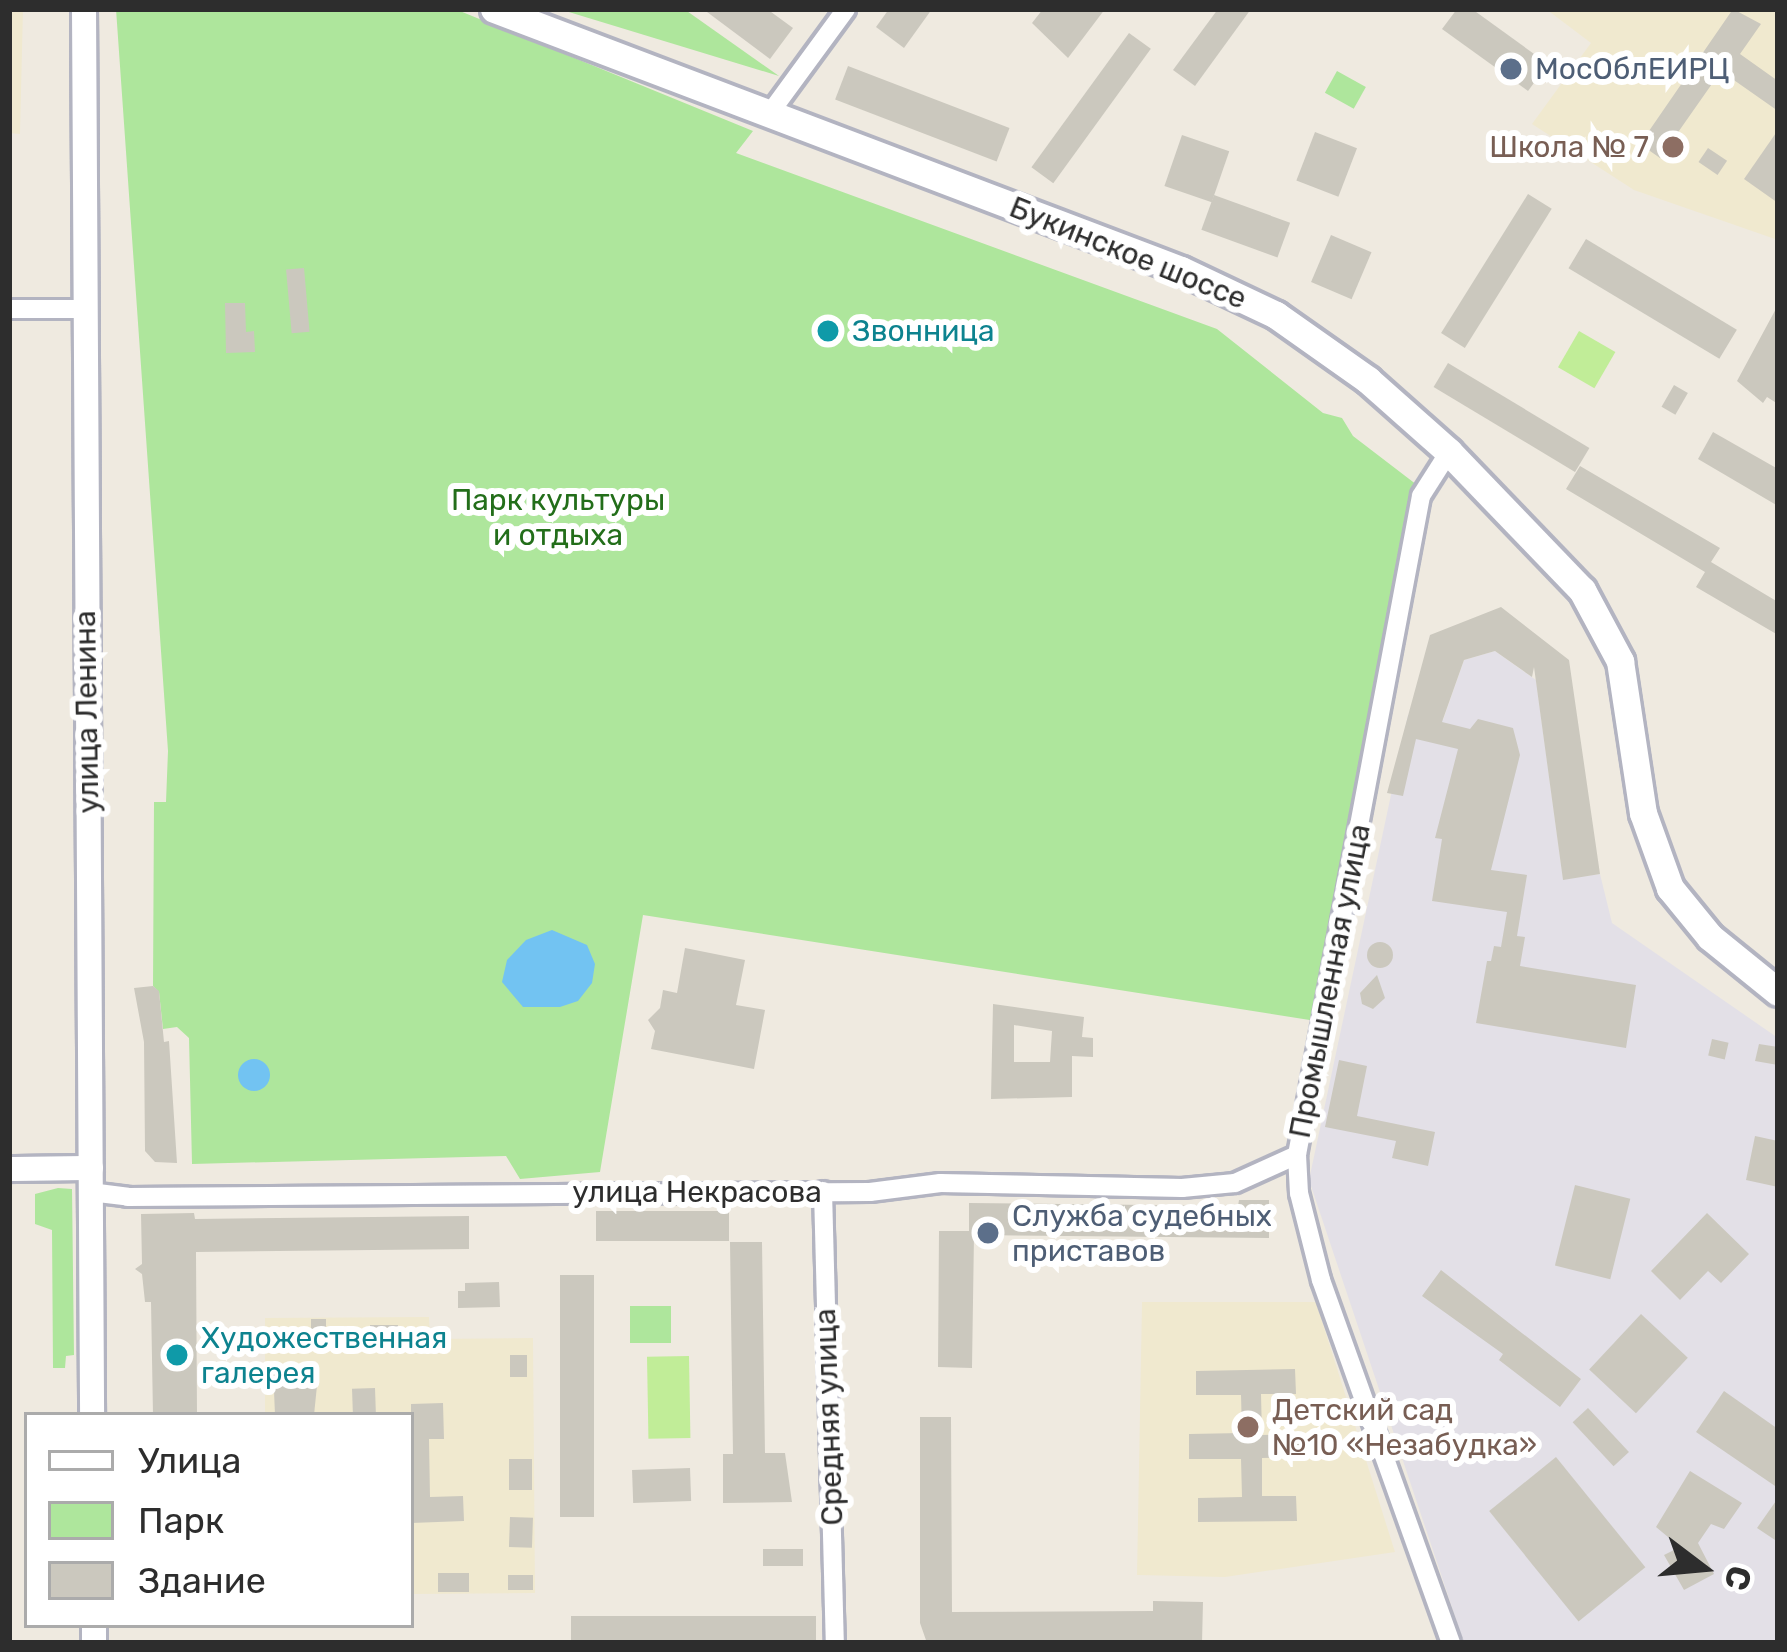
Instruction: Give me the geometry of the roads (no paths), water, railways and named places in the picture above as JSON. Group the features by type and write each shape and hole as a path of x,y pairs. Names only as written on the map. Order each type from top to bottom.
{"main road":[{"name":"Букинское шоссе","path":"494,9 767,117 1067,226 1257,305 1368,380 1449,452 1553,558 1604,624 1629,696 1642,814 1670,888 1710,937 1778,992"}],"street":[{"name":"улица Ленина","path":"84,9 92,1412"},
{"path":"767,117 846,9"},
{"path":"9,309 84,309"},
{"name":"Промышленная улица","path":"1449,452 1421,496 1297,1155 1299,1193 1321,1280 1451,1643"},
{"name":"улица Некрасова","path":"9,1169 91,1180 128,1197 824,1191 940,1183 1213,1186 1235,1183 1297,1155"},
{"name":"Средняя улица","path":"824,1191 835,1643"}],"water":[{"path":"552,930 587,945 595,964 592,983 578,1001 560,1007 523,1007 502,982 507,960 526,940"},
{"path":"254,1059 265,1064 270,1075 265,1086 254,1091 243,1086 238,1075 243,1064"}],"place":[{"name":"МосОблЕИРЦ","path":"1511,69"},
{"name":"Школа № 7","path":"1673,147"},
{"name":"Звонница","path":"828,331"},
{"name":"Служба судебных приставов","path":"988,1233"},
{"name":"Художественная галерея","path":"177,1355"},
{"name":"Детский сад №10 «Незабудка»","path":"1248,1427"}],"park label":[{"name":"Парк культуры и отдыха","path":"558,517"}]}
